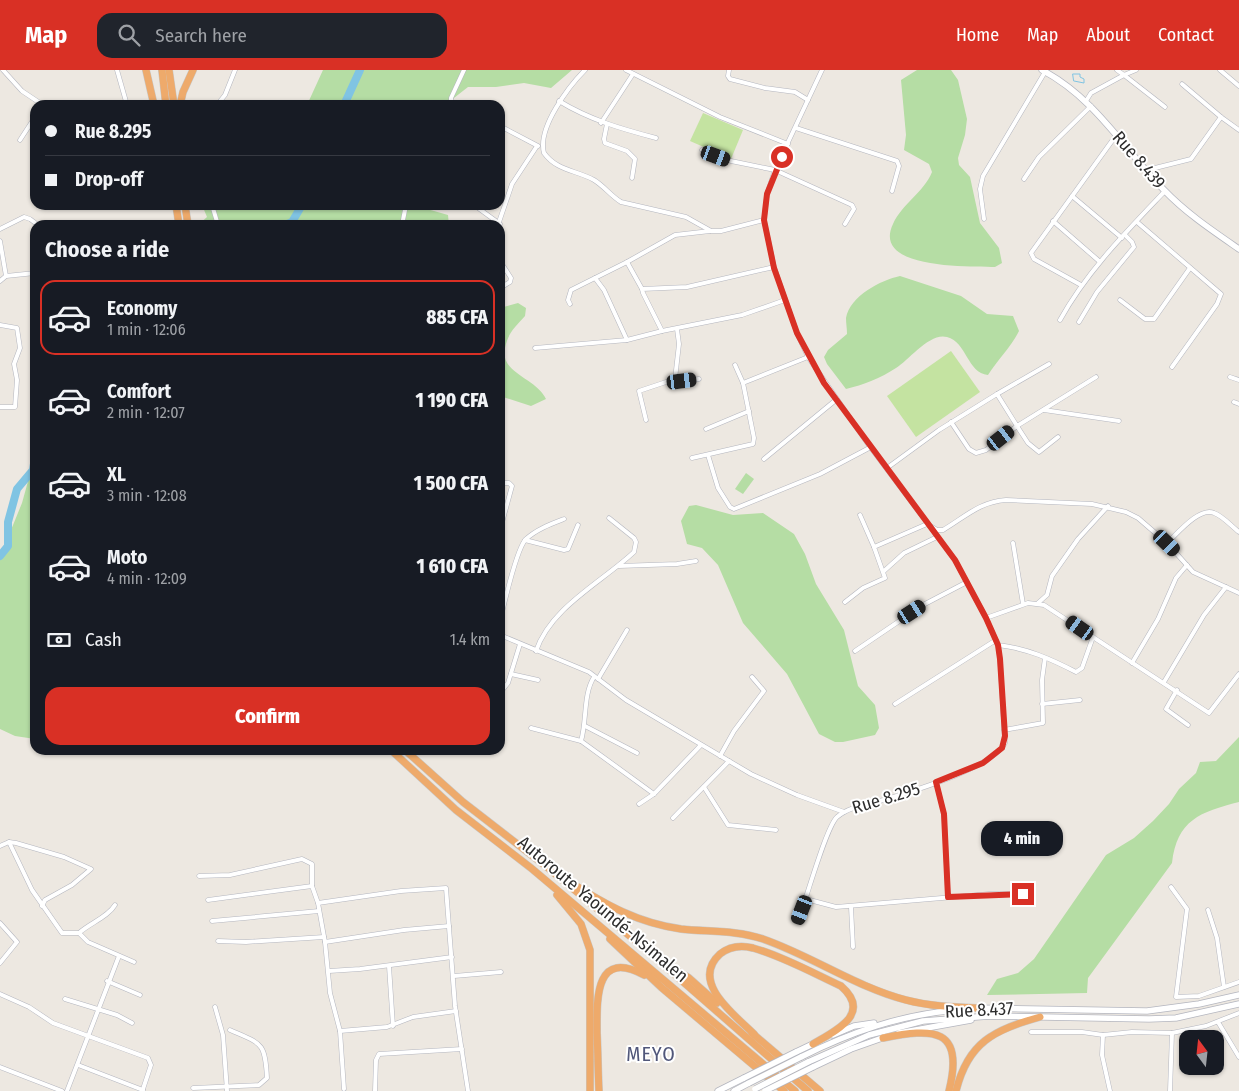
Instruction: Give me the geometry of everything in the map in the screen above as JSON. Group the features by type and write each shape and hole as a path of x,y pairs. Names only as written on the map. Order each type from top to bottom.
{"highway":[{"path":"146,70 153,100"},
{"path":"162,70 165,100"},
{"path":"181,100 192,70"},
{"path":"170,72 173,100"},
{"name":"Autoroute Yaoundé-Nsimalen","path":"396,755 456,810 531,868 795,1091"},
{"name":"Autoroute Yaoundé-Nsimalen","path":"411,755 463,802 547,867 649,952 808,1091"},
{"path":"547,867 615,910 643,921 664,926 731,932 763,939 874,989 905,1000 939,1006 977,1008"},
{"path":"531,868 571,910 587,937 591,964 590,1091"},
{"path":"591,919 662,988 784,1091"},
{"path":"754,1034 715,995 711,988 710,972 718,957 726,950 737,946 752,948 768,954 829,981 848,992 853,1008 850,1018 843,1027 813,1044"},
{"path":"649,952 688,978 820,1091"},
{"path":"599,1091 597,1000 600,981 613,970 628,969 644,975 662,988"},
{"path":"956,1091 961,1070 974,1050 990,1036 1009,1026 1040,1017"},
{"path":"883,1038 924,1031 943,1037 950,1045 954,1054 954,1074 949,1091"}],"main road":[{"name":"Rue 8.439","path":"1044,71 1089,103 1165,191 1194,216 1239,248"},
{"name":"Rue 8.437","path":"734,1091 849,1035 896,1019 977,1008 1147,1011 1199,1004 1239,995"},
{"name":"Rue 8.437","path":"753,1090 811,1065 851,1042 896,1027 952,1017 990,1016 1149,1020 1176,1018 1239,1004"},
{"path":"765,1091 811,1065 883,1038 921,1028 990,1016"},
{"path":"718,1091 796,1052 854,1026 896,1019"}],"street":[{"path":"4,70 22,91 36,100"},
{"path":"117,70 126,100"},
{"path":"221,100 236,70"},
{"path":"451,100 464,70"},
{"path":"585,70 560,101 549,123 542,147 544,153 554,165 596,181 621,202 686,217 711,231"},
{"path":"626,70 720,117 788,144"},
{"path":"730,70 728,73 730,79 765,88 795,92 808,100"},
{"name":"Rue 8.295","path":"798,920 833,822 844,812 936,782 996,755 1005,743 998,645 986,618 967,582 937,537 808,357 774,268 764,220 767,194 775,170 822,70"},
{"path":"1118,70 1165,107"},
{"path":"1024,179 1039,157 1089,103 1091,93 1124,74 1136,70"},
{"path":"1220,70 1239,86"},
{"path":"984,219 980,189 983,176 1044,71"},
{"path":"602,123 633,74"},
{"path":"1182,84 1239,130"},
{"path":"560,101 579,113 602,123 656,138"},
{"path":"1148,170 1191,160 1221,117"},
{"path":"607,124 605,143 628,151 635,158 632,178"},
{"path":"20,140 30,125"},
{"path":"796,128 896,161 899,166 892,191"},
{"path":"505,129 542,147"},
{"path":"1081,285 1031,256 1032,250 1117,134"},
{"path":"505,206 512,184 537,146"},
{"path":"702,150 731,161 775,170 852,205 854,209 846,224"},
{"path":"1060,320 1081,285 1099,261 1165,191"},
{"path":"1072,196 1132,242 1134,247 1097,292 1079,322"},
{"path":"480,210 493,220"},
{"path":"0,229 24,217 31,220"},
{"path":"570,304 568,300 571,290 675,235 721,231 764,220"},
{"path":"1053,221 1099,261"},
{"path":"1137,222 1219,291 1220,299 1172,367"},
{"path":"0,241 6,276"},
{"path":"627,262 662,331"},
{"path":"642,289 687,287 774,268"},
{"path":"1120,300 1145,319 1154,319 1190,268"},
{"path":"505,269 511,278 510,282 505,285"},
{"path":"0,281 6,276 30,274"},
{"path":"595,278 604,290 627,340"},
{"path":"535,348 627,340 742,315 785,300"},
{"path":"0,325 17,328 20,335 20,348 14,364 17,380 15,407 0,407"},
{"path":"675,379 679,344 677,329"},
{"path":"743,383 808,357"},
{"path":"887,468 951,422 1049,364"},
{"path":"692,458 708,456 753,444 754,438 743,383 735,365"},
{"path":"1230,376 1239,380"},
{"path":"951,422 969,449 976,453 986,450 1016,426 1096,377"},
{"path":"646,420 639,391 675,379 682,381 698,379"},
{"path":"997,394 1028,443 1040,452 1058,437"},
{"path":"764,459 837,399"},
{"path":"1234,402 1239,404"},
{"path":"1044,410 1119,422"},
{"path":"706,429 749,411"},
{"path":"708,456 718,488 730,507 734,509 820,474 871,447"},
{"path":"505,484 512,486 505,512"},
{"path":"874,547 927,524 937,530 943,530 975,508 994,501 1108,506 1138,518 1167,543 1193,572 1204,579 1239,593"},
{"path":"1038,603 1047,595 1052,576 1078,539 1108,506"},
{"path":"1167,543 1200,514 1209,511 1215,513 1239,532"},
{"path":"845,602 864,588 886,578 860,514"},
{"path":"536,651 543,633 554,619 634,552 636,542 610,518"},
{"path":"505,603 517,559 525,540 546,526 564,519"},
{"path":"525,540 564,550 568,549 578,525"},
{"path":"884,570 904,553 937,537"},
{"path":"1013,542 1023,604"},
{"path":"619,566 677,564 696,561"},
{"path":"1132,663 1158,619 1176,578 1187,565"},
{"path":"855,651 923,605 967,582"},
{"path":"1164,682 1204,615 1226,587"},
{"path":"986,618 1023,604 1038,603 1058,613 1210,713 1239,674"},
{"path":"581,741 585,726 589,690 627,630"},
{"path":"505,636 536,651 564,661 596,678 626,700 729,761 798,795 844,812"},
{"path":"998,645 1045,658 1076,672 1079,671 1092,637"},
{"path":"895,704 996,640"},
{"path":"505,686 508,683 520,644"},
{"path":"1004,730 1041,725 1044,720 1042,704 1045,658"},
{"path":"511,674 538,680"},
{"path":"720,756 734,731 764,691 752,677"},
{"path":"1176,690 1166,709 1188,725"},
{"path":"1042,704 1080,700"},
{"path":"585,726 637,754"},
{"path":"531,728 581,741 654,794"},
{"path":"639,804 654,794 702,745"},
{"path":"673,818 729,761"},
{"path":"936,782 944,814 948,897"},
{"path":"704,787 728,825 776,830"},
{"path":"0,846 9,842 64,857 92,869 72,885 45,900 42,906"},
{"path":"9,842 42,906 62,933 79,933 94,920 109,913 116,905"},
{"path":"199,876 230,875 302,859 312,864 312,886 318,903 329,971 330,993 340,1031 344,1090"},
{"path":"208,900 312,886"},
{"path":"1172,887 1187,909 1176,997 1199,996 1239,982"},
{"path":"318,903 401,891 446,888 456,1011 468,1091"},
{"path":"806,899 826,906 851,906 948,897 1023,894"},
{"path":"851,906 853,947"},
{"path":"1208,910 1217,938 1224,988"},
{"path":"212,921 319,911"},
{"path":"0,923 17,942 0,963"},
{"path":"218,941 246,942 324,939 449,926"},
{"path":"79,933 88,942 134,962"},
{"path":"67,1091 118,956"},
{"path":"329,971 389,966 452,957"},
{"path":"389,966 393,1026"},
{"path":"454,976 501,972"},
{"path":"107,981 140,995"},
{"path":"0,994 25,1005 46,1019 148,1058 151,1065 143,1090 78,1065"},
{"path":"65,999 117,1015 132,1023"},
{"path":"215,1007 222,1035 227,1089"},
{"path":"340,1031 393,1026 413,1017 456,1011"},
{"path":"1031,1032 1082,1032 1103,1035 1132,1032 1172,1033 1218,1022 1239,1013"},
{"path":"1218,1022 1239,1057"},
{"path":"193,1088 227,1089 254,1084 259,1085 267,1078 266,1054 262,1046 230,1030"},
{"path":"1170,1091 1172,1033"},
{"path":"1103,1035 1102,1055 1110,1091"},
{"path":"375,1091 376,1060 378,1054 462,1049"},
{"path":"0,1067 62,1091"}],"green space":[{"path":"323,70 572,70 551,88 524,83 496,87 468,87 451,100 309,100"},
{"path":"917,70 951,70 958,80 967,119 965,135 958,158 959,165 970,177 980,223 999,248 1002,263 995,267 946,265 909,258 896,250 890,239 893,224 897,217 924,186 932,172 929,164 904,150 906,135 901,80"},
{"path":"703,113 743,130 731,159 690,141"},
{"path":"204,210 430,210 448,215 448,220 204,220 207,217"},
{"path":"900,276 961,296 987,314 1013,316 1019,331 988,375 976,369 954,340 940,337 927,343 896,368 884,375 846,389 824,357 828,350 847,334 846,318 853,303 867,290 884,281"},
{"path":"518,303 526,308 525,316 512,330 505,348 505,307"},
{"path":"951,351 980,392 916,437 887,396"},
{"path":"505,357 513,370 535,386 546,399 531,406 505,398"},
{"path":"746,473 754,479 743,494 735,489"},
{"path":"30,474 30,738 15,736 0,729 0,557 22,503"},
{"path":"696,505 733,515 763,513 794,534 805,554 816,584 844,630 858,686 875,705 879,728 875,735 835,742 819,734 787,674 743,623 718,565 702,548 687,544 681,521 689,506"},
{"path":"1239,737 1239,802 1202,814 1185,827 1175,848 1172,863 1088,978 1087,993 987,995 997,979 1018,973 1034,959 1106,855 1134,838 1153,821 1169,804 1179,789 1196,773 1200,762 1216,761"}],"waterway":[{"path":"346,100 360,70"},
{"path":"1073,74 1080,74 1080,77 1084,79 1084,83 1074,81 1073,74"},
{"path":"293,220 299,210"},
{"path":"0,556 8,546 8,522 17,489 30,474"}],"district":[{"name":"MEYO","path":"651,1054"}],"route":[{"path":"782,157 775,170 767,194 764,220 774,268 801,344 824,383 955,560 998,645 1005,743 1000,752 983,763 936,782 944,814 948,897 1008,893 1023,894"}]}
